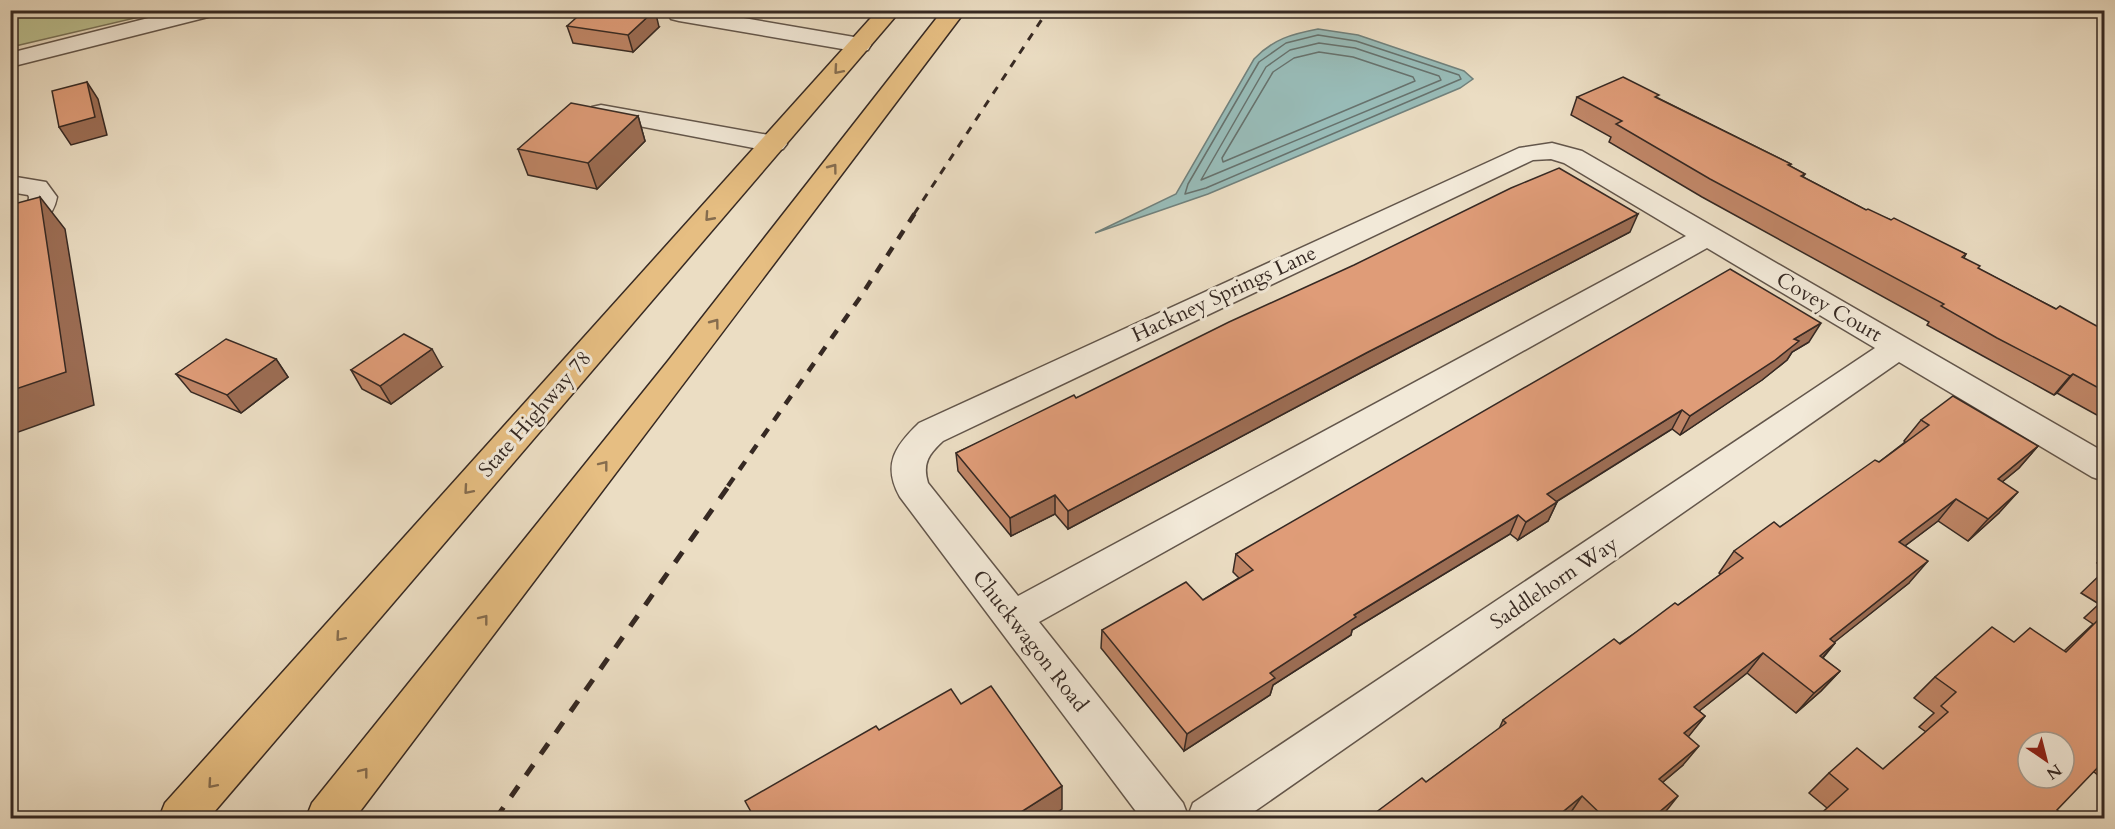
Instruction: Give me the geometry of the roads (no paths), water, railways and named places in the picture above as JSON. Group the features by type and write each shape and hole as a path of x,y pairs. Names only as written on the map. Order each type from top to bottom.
{"main road":[{"name":"State Highway 78","path":"182,819 890,10"},
{"path":"327,819 664,388 955,10"}],"street":[{"path":"10,60 208,10"},
{"path":"679,14 860,45"},
{"path":"601,112 774,144"},
{"name":"Covey Court","path":"1552,151 1573,158 2104,468"},
{"name":"Hackney Springs Lane","path":"908,459 917,445 931,432 1528,153 1552,151"},
{"path":"10,184 37,188 44,197 41,210 23,224 10,230"},
{"path":"1012,618 1707,236"},
{"name":"Saddlehorn Way","path":"1209,819 1898,348"},
{"name":"Chuckwagon Road","path":"908,459 906,473 912,488 1167,819"}],"water":[{"path":"1318,29 1358,35 1464,71 1473,79 1460,88 1208,194 1095,233 1176,194 1254,59 1283,38"}],"railway":[{"path":"914,214 1048,10"},
{"path":"728,486 859,299 915,213"},
{"path":"496,818 730,484"}]}
